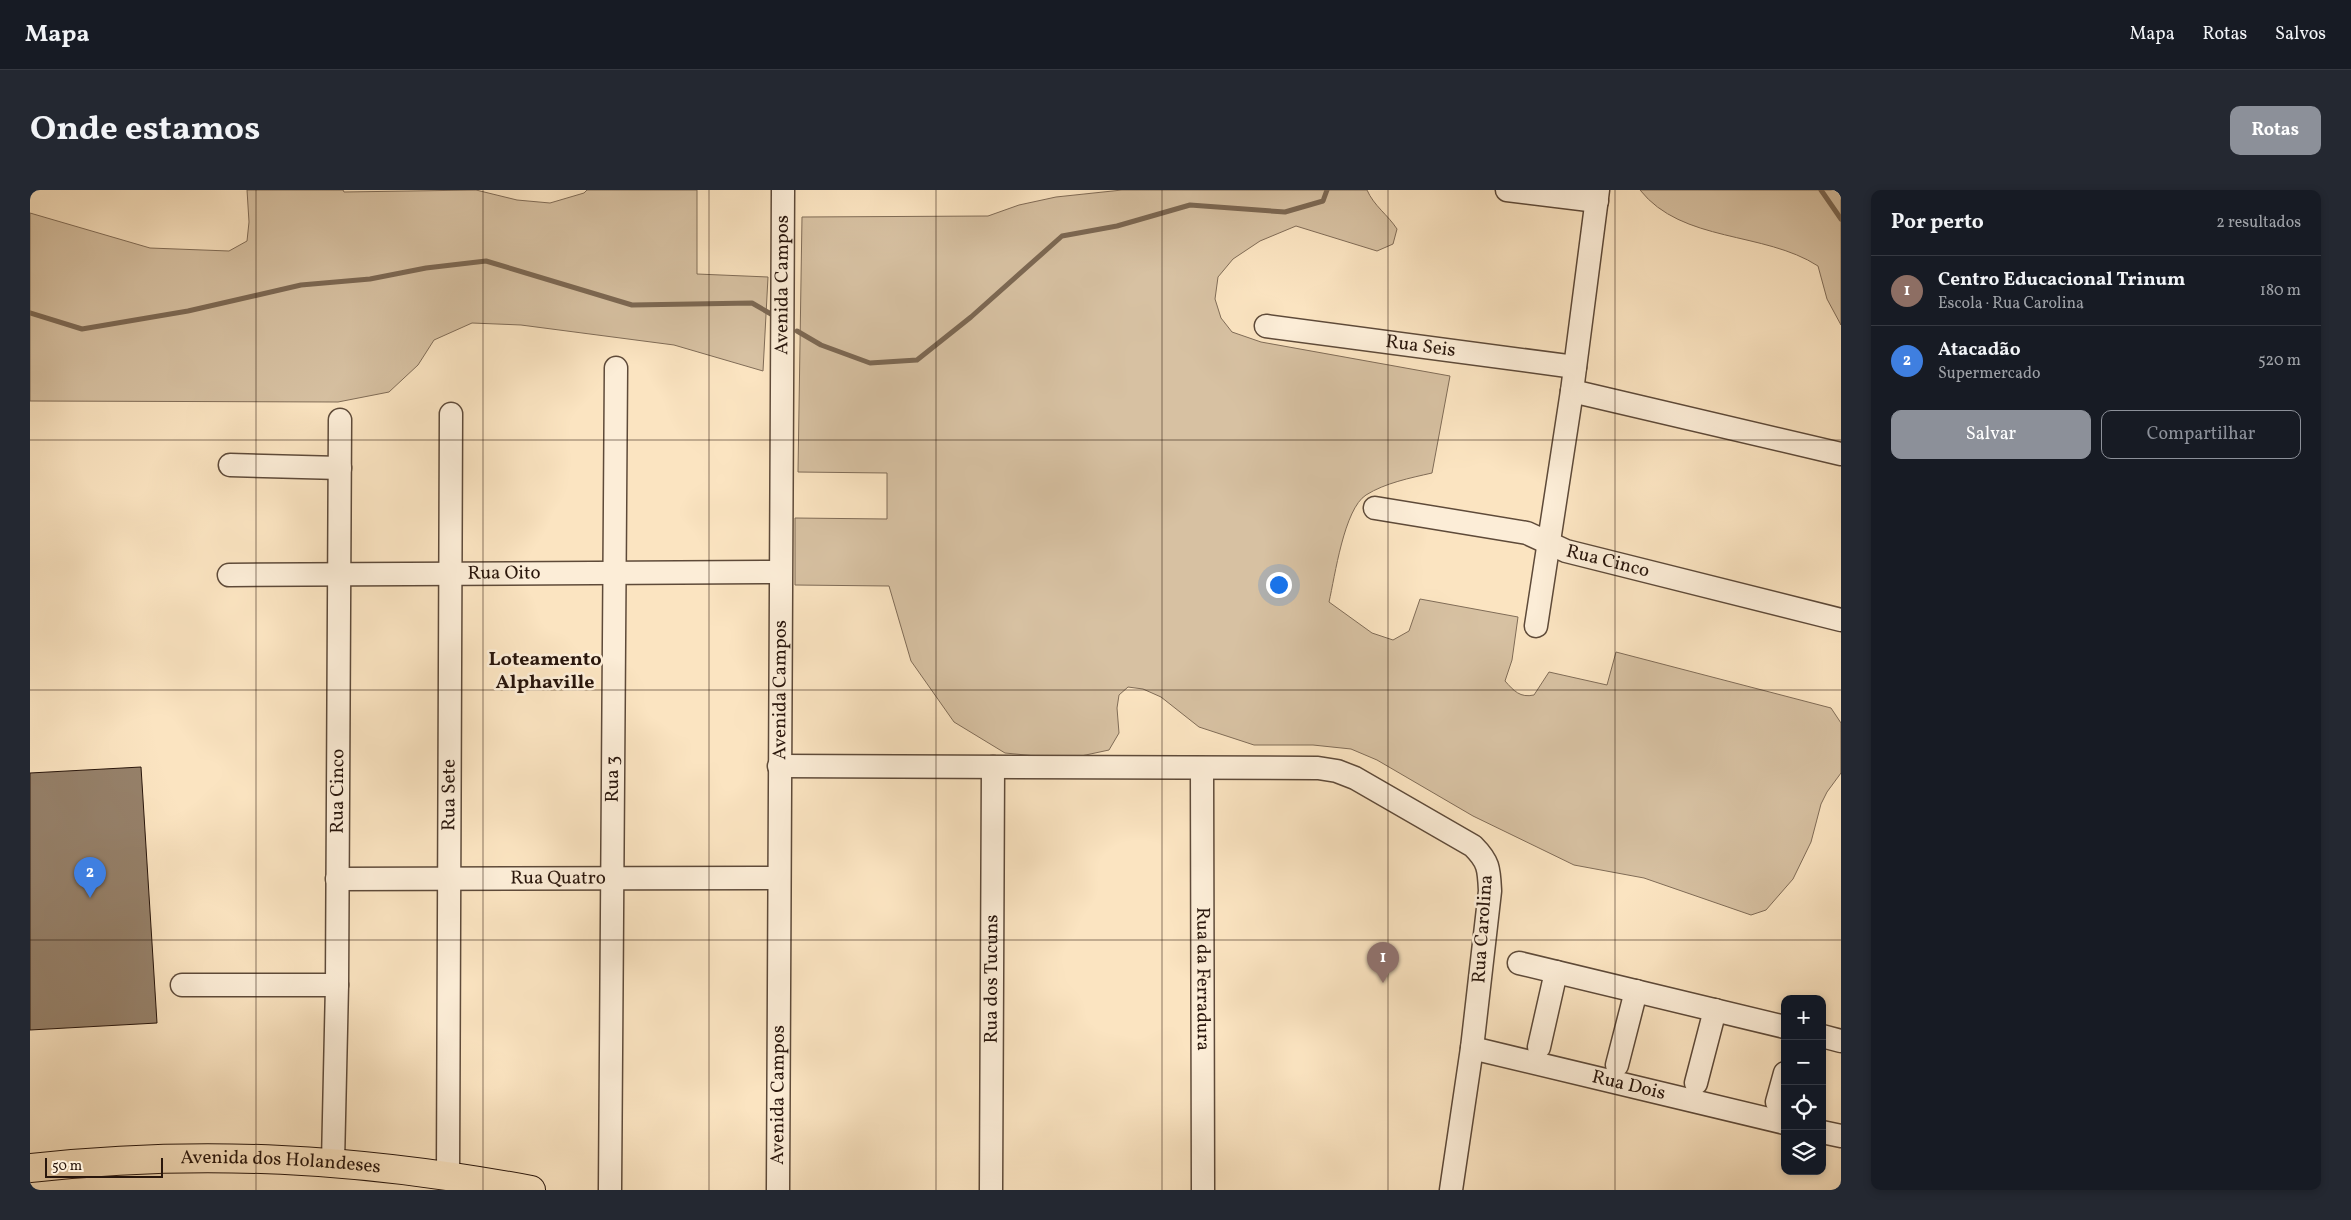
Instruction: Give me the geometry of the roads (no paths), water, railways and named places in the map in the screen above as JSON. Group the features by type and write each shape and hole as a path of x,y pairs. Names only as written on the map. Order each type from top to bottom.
{"main road":[{"name":"Avenida dos Holandeses","path":"30,1168 169,1158 240,1157 332,1162 448,1175 531,1190"}],"street":[{"name":"Avenida Campos","path":"778,1190 783,190"},
{"path":"1507,190 1598,195 1550,544 1536,626"},
{"name":"Rua Seis","path":"1266,326 1575,367"},
{"name":"Rua 3","path":"610,1190 616,368"},
{"path":"1572,391 1841,454"},
{"name":"Rua Sete","path":"448,1175 451,414"},
{"name":"Rua Cinco","path":"332,1162 337,985 340,420"},
{"path":"230,465 340,468"},
{"name":"Rua Cinco","path":"1375,508 1527,533 1566,551 1841,620"},
{"name":"Rua Oito","path":"229,574 780,572"},
{"name":"Rua Carolina","path":"779,766 1318,768 1338,771 1355,778 1473,846 1489,867 1490,891 1472,1048 1451,1190"},
{"name":"Rua dos Tucuns","path":"991,1190 993,767"},
{"name":"Rua da Ferradura","path":"1202,768 1203,1190"},
{"name":"Rua Quatro","path":"337,879 779,878"},
{"path":"1519,963 1781,1026"},
{"path":"1539,1047 1556,972"},
{"path":"182,985 337,985"},
{"path":"1617,1065 1636,991"},
{"path":"1696,1083 1715,1010"},
{"path":"1826,1037 1841,1041"},
{"name":"Rua Dois","path":"1472,1048 1781,1113"},
{"path":"1826,1133 1841,1136"}],"waterway":[{"path":"797,331 821,345 870,363 917,360 971,317 1062,236 1117,226 1190,205 1285,212 1323,201 1327,190"},
{"path":"1821,190 1841,219"},
{"path":"30,313 82,329 188,311 301,285 370,279 426,268 486,261 632,305 752,303 771,314"}],"place":[{"name":"Atacadão","path":"90,898"},
{"name":"Centro Educacional Trinum","path":"1383,983"}],"district":[{"name":"Loteamento Alphaville","path":"545,672"}]}
